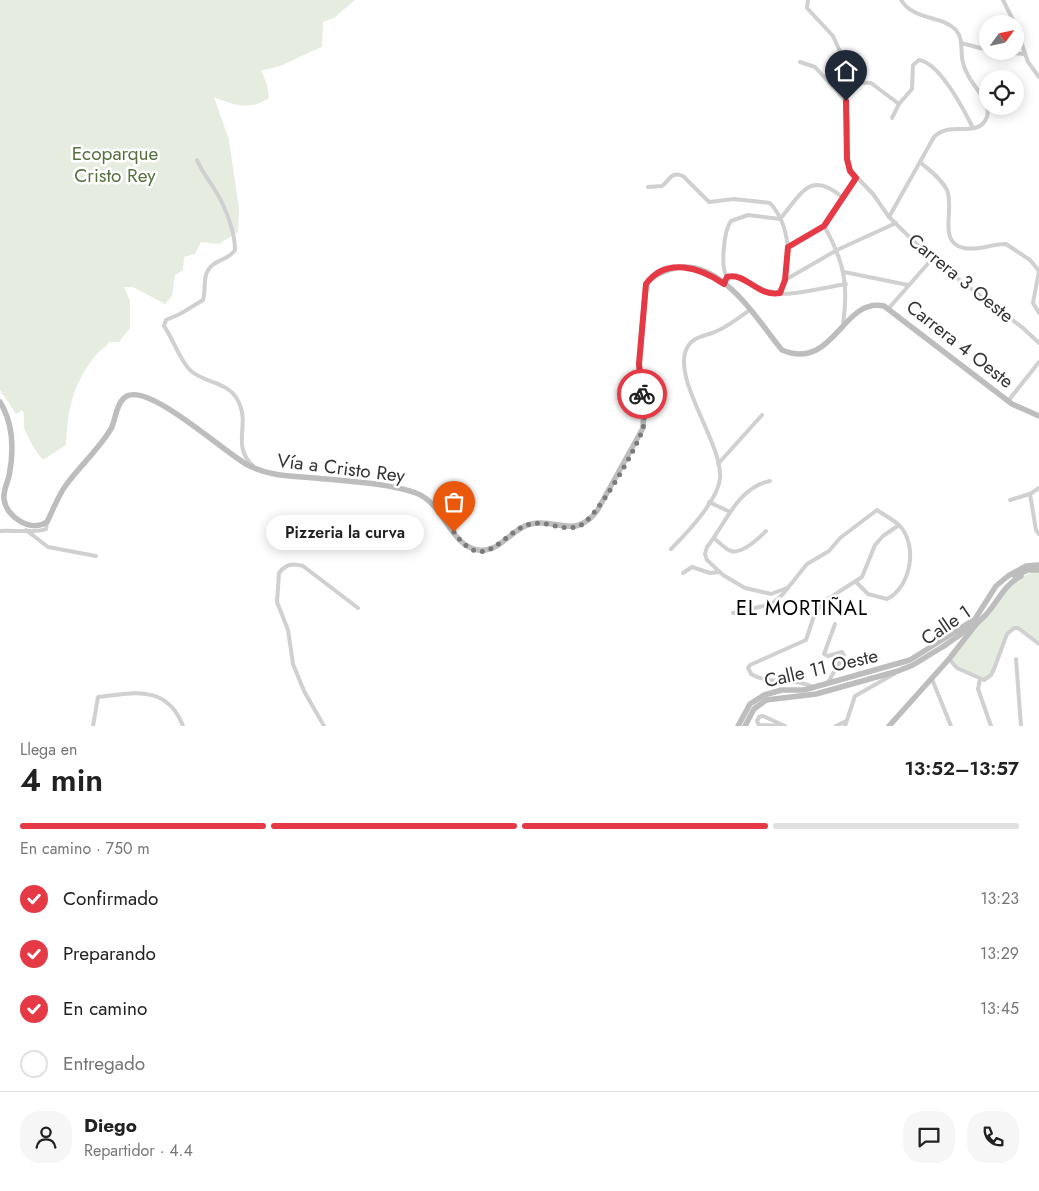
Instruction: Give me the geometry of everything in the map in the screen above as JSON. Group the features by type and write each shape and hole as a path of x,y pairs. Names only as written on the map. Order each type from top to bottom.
{"street":[{"path":"808,0 806,8 828,30 837,43 842,56 846,101"},
{"path":"889,217 939,131 947,128 973,128 984,122 988,108 963,65 961,43 956,29 947,23 924,17 904,5 900,0"},
{"path":"1003,0 1010,15"},
{"path":"961,43 979,48"},
{"path":"1024,54 1039,77"},
{"path":"892,118 899,104 912,89 915,61 924,61 938,73 958,101 973,128"},
{"path":"800,62 815,68 846,101"},
{"path":"845,82 871,83 899,104"},
{"name":"Carrera 3 Oeste","path":"846,101 848,165 856,178 873,194 889,217 932,259 1039,343"},
{"path":"197,160 203,176 220,200 233,233 235,250 230,257 211,266 206,272 203,300 166,320 164,326 188,368 230,390 238,399 244,424 240,440 242,450 259,471"},
{"path":"920,162 942,182 946,189 950,206 947,231 953,242 960,247 969,249 993,244 1006,244 1030,260 1039,271 1033,303 1039,313"},
{"path":"648,186 662,186 672,175 678,174 709,202 734,199 760,201 770,204 780,218 788,247 785,280 780,293"},
{"path":"788,247 824,226 856,178"},
{"path":"780,218 807,187 813,184 827,186 842,197"},
{"path":"724,284 727,277 723,266 726,232 731,221 748,215 780,218"},
{"path":"785,280 837,250 896,223"},
{"path":"824,226 837,250 844,272 846,305 843,327"},
{"path":"889,308 932,259"},
{"name":"Vía a Cristo Rey","path":"47,522 66,486 108,433 114,423 120,403 133,394 148,397 174,411 211,441 259,471 364,483 416,494 430,501 444,516 458,538 468,547 476,550 489,550 499,546 529,524 579,526 590,519 596,511 643,428 644,405 639,364 646,284 661,272 688,267 707,273 724,284 751,309 777,344 789,353 812,353 868,305 873,304 889,308"},
{"path":"844,272 908,285"},
{"path":"727,277 735,276 741,278 762,292 773,294 796,294 846,284"},
{"name":"Carrera 4 Oeste","path":"889,308 1008,401 1026,412 1039,416"},
{"path":"671,549 694,526 718,488 720,478 718,464 684,366 687,348 694,340 720,330 751,309"},
{"path":"1008,401 1039,362"},
{"path":"0,402 6,411 12,433 9,476 4,493 6,507 10,514 24,523 39,526 47,522"},
{"path":"718,464 762,415"},
{"path":"770,481 760,483 740,498 705,554 707,560 735,584 767,594 787,588"},
{"path":"1010,500 1030,494 1039,488"},
{"path":"1030,494 1038,533"},
{"path":"709,502 730,512"},
{"path":"1032,508 1039,507"},
{"path":"733,613 772,604 807,564 829,551 840,538 877,510 899,525 907,539 910,557 908,572 896,594 887,599 868,594 856,582"},
{"path":"0,531 14,529 42,531 47,527 47,522"},
{"path":"814,688 797,681 772,682 754,676 748,671 748,668 758,661 806,640 814,616 823,602 862,577 878,540 899,525"},
{"path":"26,530 48,547 96,556"},
{"path":"714,538 727,549 737,551 750,544 766,531"},
{"path":"324,726 304,691 293,664 288,630 277,602 279,573 288,565 294,563 302,566 358,608"},
{"path":"683,573 692,567 710,573 720,572"},
{"path":"889,726 963,643 1002,584 1017,574 1038,568"},
{"name":"Calle 1","path":"913,665 982,619 1005,588 1019,577 1038,568"},
{"name":"Calle 11 Oeste","path":"738,726 745,710 759,697 782,690 795,691 814,688 910,660 975,619 999,582 1021,569 1038,568"},
{"path":"963,643 975,619"},
{"path":"828,684 844,656 842,652 828,656 824,654 835,624"},
{"path":"949,659 957,668 984,680 991,675 1007,634 1011,630 1018,628 1039,644"},
{"path":"1016,659 1021,726"},
{"name":"Calle 11 Oeste","path":"744,726 754,709 766,700 816,694 913,665"},
{"path":"845,726 855,696 898,671"},
{"path":"833,673 837,679 843,680"},
{"path":"932,678 951,726"},
{"path":"980,679 978,689 991,726"},
{"path":"795,691 799,687 797,681"},
{"path":"92,726 98,697 141,692 151,694 169,705 183,726"},
{"path":"763,716 784,726 759,725 759,717 763,716"},
{"path":"836,726 846,721"}],"green space":[{"name":"Ecoparque Cristo Rey","path":"0,0 355,0 334,18 323,22 322,47 277,67 261,70 267,84 269,98 248,106 214,97 229,140 239,209 238,232 219,244 201,242 195,254 184,257 183,270 175,275 172,296 165,304 133,287 124,287 130,301 130,328 119,342 109,342 87,367 76,388 70,408 66,445 43,460 26,433 22,410 16,414 0,390"},
{"path":"1039,570 1039,644 1018,629 1009,632 994,669 984,680 963,670 949,659 1012,581"}],"way so far":[{"path":"454,532 468,547 476,550 489,550 499,546 529,524 537,523 572,527 579,526 590,519 608,493 641,434 644,414 642,394"}],"place":[{"name":"Pizzeria la curva","path":"454,532"}],"district":[{"name":"EL MORTIÑAL","path":"802,608"}],"route":[{"path":"642,394 639,364 642,304 646,284 661,272 678,267 688,267 707,273 724,284 727,277 735,276 762,292 780,293 785,280 788,247 824,226 856,178 850,171 847,159 848,123 846,101"}]}
